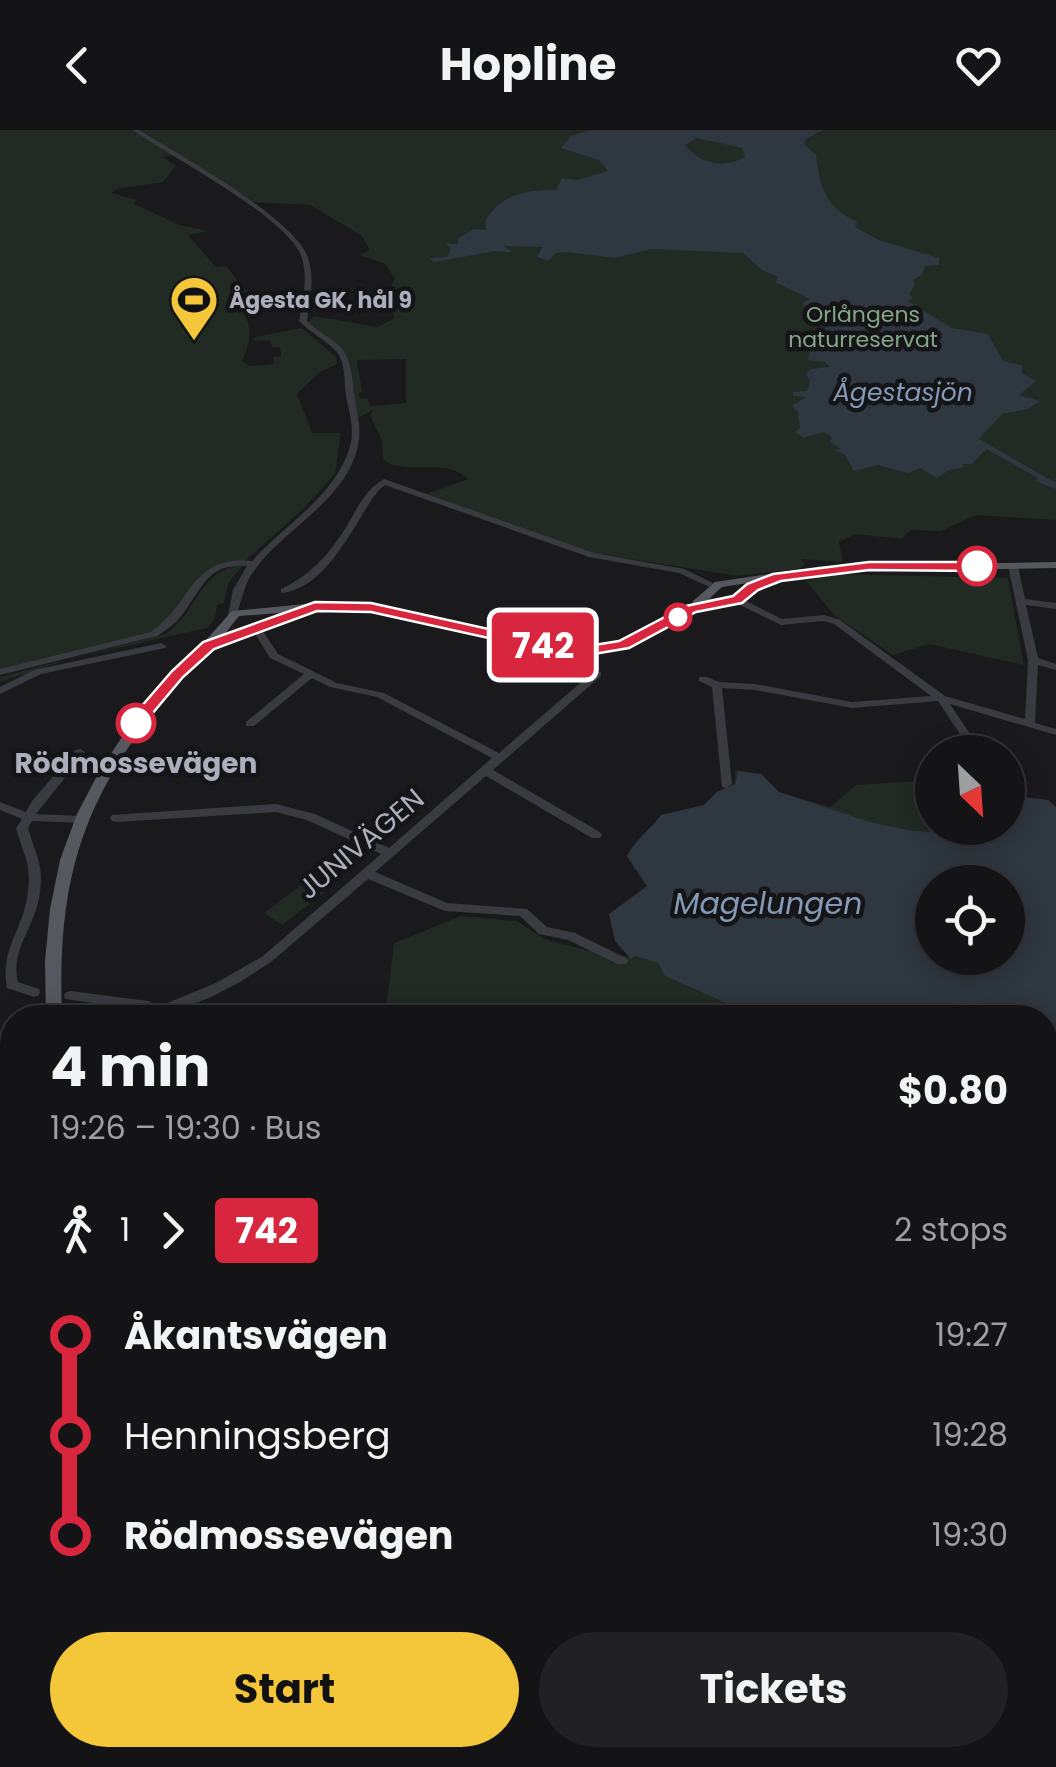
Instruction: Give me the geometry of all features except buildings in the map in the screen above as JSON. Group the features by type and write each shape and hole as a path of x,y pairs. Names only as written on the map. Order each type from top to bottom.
{"main road":[{"path":"232,619 254,620 315,606 371,608 574,650 623,644 730,584 869,566 1056,564"},
{"path":"714,594 740,597 778,577"},
{"path":"730,584 740,597"},
{"path":"232,619 254,620"},
{"path":"54,1005 54,916 70,844 80,820 106,765 126,736 178,674 232,619"},
{"path":"208,646 254,620"}],"street":[{"path":"136,130 291,236 306,263 303,321 339,350 356,419 354,444 341,475 324,497 255,564 234,592 232,619"},
{"path":"284,591 303,584 318,570 374,489 384,482 592,555 680,570 714,594"},
{"path":"0,672 154,634 170,626 190,591 208,572 230,561 255,564"},
{"path":"1013,566 1032,660 1030,724"},
{"path":"234,592 274,656 334,686 380,695 500,758"},
{"path":"740,597 782,622 824,618 837,622 940,698 966,735"},
{"path":"1020,602 1056,606"},
{"path":"0,691 38,672 161,646"},
{"path":"1032,660 1056,667"},
{"path":"250,724 309,674"},
{"name":"JUNIVÄGEN","path":"183,1005 235,981 368,874 596,674"},
{"path":"703,679 717,685 755,687 852,705 940,698 1056,732"},
{"path":"717,685 726,784"},
{"path":"34,992 12,986 7,960 32,904 36,857 24,837 27,817 80,752"},
{"path":"486,771 596,835"},
{"path":"0,806 27,817 80,820"},
{"path":"116,818 276,808 311,817 390,853"},
{"path":"368,874 445,908 524,912 543,931 571,936 622,961"},
{"path":"70,996 145,1005"}],"green space":[{"path":"0,130 136,130 173,155 163,157 176,166 163,182 116,189 112,193 136,200 134,204 180,225 209,231 188,235 216,267 226,266 251,297 244,314 249,338 242,361 250,366 274,364 273,357 281,356 280,347 272,347 270,340 253,341 255,337 302,328 335,356 337,364 320,372 297,394 312,433 340,433 340,437 335,474 303,509 244,562 220,565 190,591 154,634 0,672"},
{"name":"Orlångens naturreservat","path":"141,130 1056,130 1056,520 976,515 941,531 911,530 901,539 855,534 839,542 843,562 801,559 805,564 799,569 738,576 587,552 426,494 468,479 447,468 401,467 383,459 382,441 370,415 373,410 356,419 339,350 306,325 314,316 377,327 395,318 384,298 395,279 385,264 359,255 370,250 362,236 310,205 251,202","holes":["406,359 406,403 370,406 368,399 360,398 357,360"]},
{"path":"236,565 242,566 228,584 224,603 217,605 215,618 207,628 70,659 165,634 184,617 212,578"},
{"path":"834,574 1008,578 1024,665 929,644 893,655 835,616 806,581"},
{"path":"69,659 0,682 0,677"},
{"path":"735,770 761,774 779,792 830,807 856,785 915,781 915,831 870,822 635,870 627,856 661,815 704,805 717,792 735,784"},
{"path":"306,881 325,892 282,925 264,913"},
{"path":"461,916 517,921 545,939 611,957 635,956 658,963 665,976 730,1005 387,1005 394,943"}],"water":[{"name":"Ågestasjön","path":"590,130 823,130 804,144 816,155 820,178 831,203 857,222 855,227 879,240 939,258 939,265 925,266 922,275 913,280 915,285 909,294 913,298 908,301 952,328 988,334 1003,361 1022,365 1022,373 1036,381 1019,395 1040,401 1028,409 1002,414 979,439 1056,483 1056,489 1035,481 1038,478 986,449 972,464 962,464 965,467 949,470 937,478 920,468 908,473 878,465 854,471 845,455 835,450 841,449 830,442 832,437 823,432 804,438 795,432 800,428 798,412 792,406 806,397 793,396 793,392 807,391 810,381 806,374 811,369 829,367 825,362 808,360 818,336 838,323 834,319 838,315 835,311 805,307 803,303 810,299 775,282 778,277 762,270 743,253 652,249 614,258 566,252 556,253 548,261 537,257 542,247 504,246 512,252 496,251 434,262 429,258 447,257 451,249 446,244 458,244 458,238 474,229 486,230 485,221 491,212 507,199 525,192 556,190 562,178 577,180 608,171 599,160 561,148 571,136","holes":["697,138 742,148 745,157 721,163 698,157 685,145"]},
{"name":"Magelungen","path":"738,771 761,774 779,792 870,822 915,831 915,845 1025,845 1025,797 1048,800 1056,807 1056,1005 730,1005 665,976 658,963 635,956 631,959 615,941 609,914 647,886 627,856 661,815 704,805 717,792 735,784"}],"bus line":[{"name":"742","path":"136,723 208,646 263,622 315,606 371,608 538,644 588,650 623,644 691,609 710,602 737,600 752,587 778,577 869,566 977,566"}],"place":[{"name":"Ågesta GK, hål 9","path":"194,342"},
{"name":"Rödmossevägen","path":"136,723"}]}
